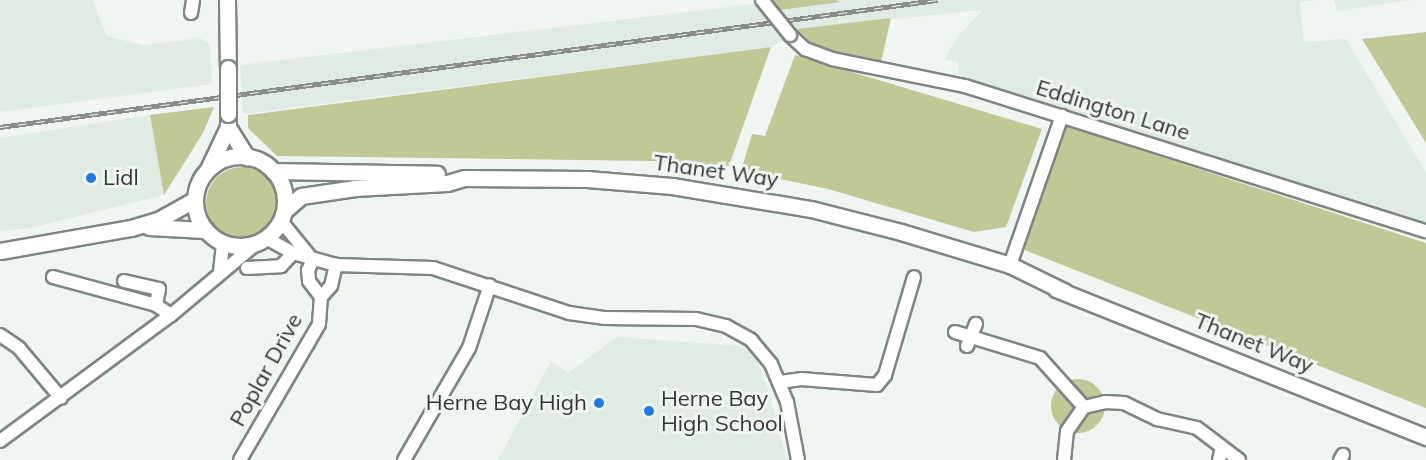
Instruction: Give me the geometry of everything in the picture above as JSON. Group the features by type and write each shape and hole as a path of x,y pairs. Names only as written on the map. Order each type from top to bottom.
{"main road":[{"path":"0,251 131,228 158,220 194,200 228,120 227,0"},
{"path":"228,120 247,157"},
{"path":"131,228 204,230 223,243 261,241 283,215 285,196 273,171 247,157 225,158 207,170"},
{"name":"Thanet Way","path":"273,171 437,174 464,178 587,179 717,192 853,219 1010,265 1065,292"},
{"name":"Thanet Way","path":"283,215 301,196 355,188 447,183 464,178"},
{"path":"194,200 204,230"},
{"name":"Thanet Way","path":"956,249 1006,273 1065,292 1426,437"}],"street":[{"name":"Eddington Lane","path":"762,0 804,49 832,59 949,82 1426,231"},
{"path":"1010,265 1062,116"},
{"path":"283,215 313,260"},
{"path":"0,441 171,315 220,272 261,241 313,260 336,265 433,268 490,285 537,305 569,313 604,318 696,319 737,331 757,346 780,382 798,460"},
{"path":"220,272 223,243"},
{"path":"247,268 281,266 293,253"},
{"name":"Poplar Drive","path":"313,260 309,281 321,297"},
{"name":"Poplar Drive","path":"240,460 317,330 321,297 331,286 336,265"},
{"path":"53,277 156,305 171,315"},
{"path":"780,382 801,379 876,385 885,375 914,277"},
{"path":"124,281 159,289 156,305"},
{"path":"404,460 469,348 490,285"},
{"path":"969,341 976,324"},
{"path":"955,332 969,341 1040,358 1083,407"},
{"path":"0,335 19,348 61,398"},
{"path":"1083,407 1124,403 1157,419 1197,428 1220,454 1239,460"},
{"path":"1064,460 1067,431 1083,407"}],"shaded area":[{"path":"0,0 93,0 106,36 144,45 200,38 210,45 212,84 0,112"},
{"path":"836,0 1240,0 1241,4 1241,0 1317,0 1300,2 1304,42 1346,39 1426,172 1426,226 966,79 959,74 958,62 944,60 958,36 983,10 797,29 780,10"},
{"path":"1334,0 1410,0 1337,11"},
{"path":"754,4 783,40 771,47 243,114 240,65"},
{"path":"150,115 164,195 30,228 0,231 0,138"},
{"name":"Herne Bay High School","path":"617,337 742,346 757,361 769,392 787,460 498,460 551,361 568,373"}],"green space":[{"path":"769,0 836,0 840,2 780,10"},
{"path":"891,18 881,62 817,48 797,29"},
{"path":"1426,32 1426,143 1362,39"},
{"path":"771,47 729,166 653,161 277,156 248,128 248,115"},
{"path":"795,55 1042,129 1006,227 974,232 828,189 741,171 752,134 765,136"},
{"path":"214,107 203,133 164,195 150,115"},
{"path":"1063,125 1426,243 1426,408 1022,249"},
{"path":"242,167 262,173 272,183 278,203 272,223 262,233 242,239 222,233 212,223 206,203 212,183 222,173"},
{"path":"1073,379 1083,379 1093,383 1101,391 1105,406 1101,421 1093,429 1083,433 1073,433 1063,429 1055,421 1051,411 1051,401 1055,391 1063,383"}],"railway":[{"path":"0,127 937,0"}],"place":[{"name":"Lidl","path":"91,178"},
{"name":"Herne Bay High","path":"599,403"},
{"name":"Herne Bay High School","path":"649,411"}]}
